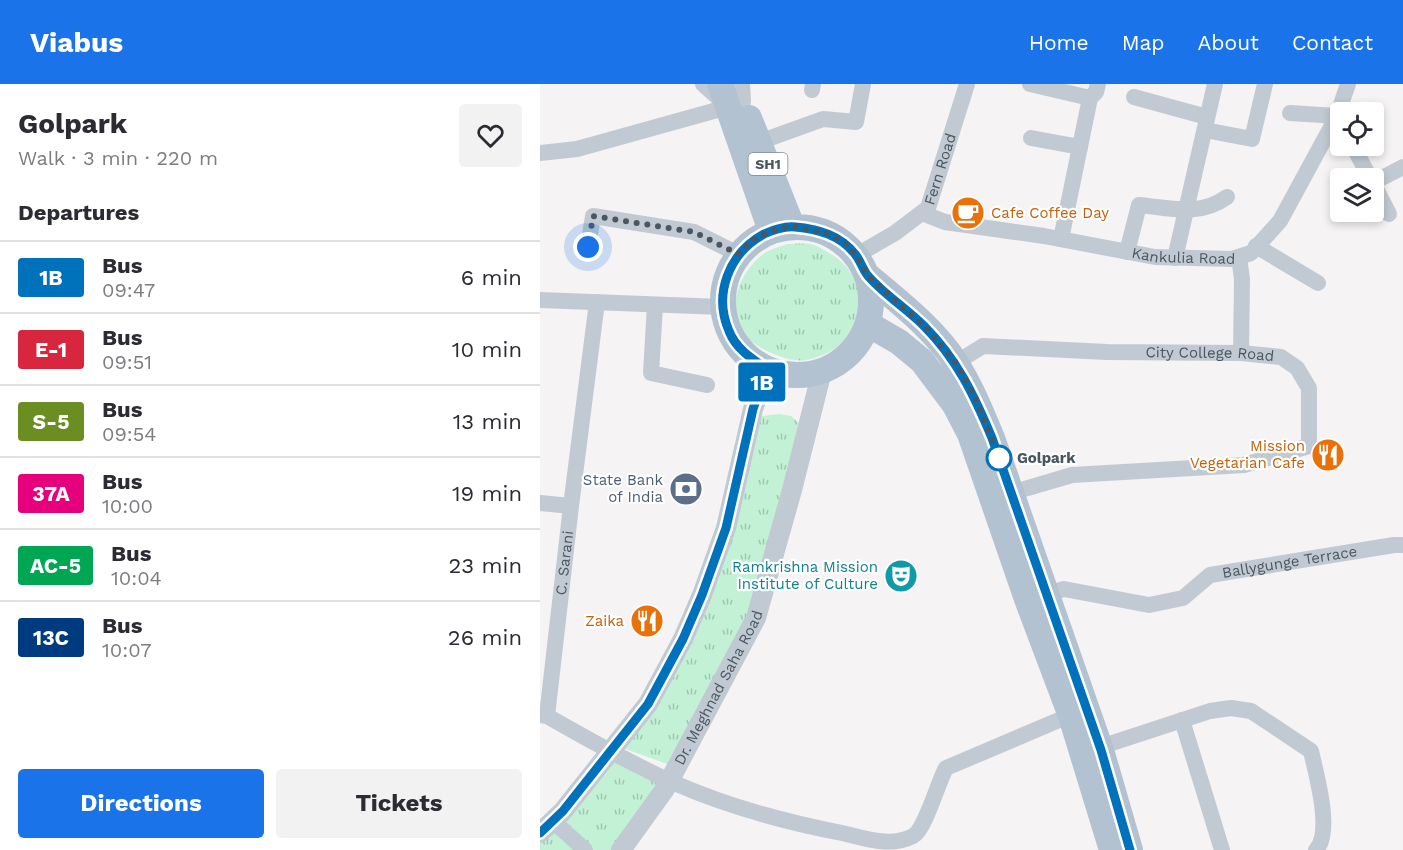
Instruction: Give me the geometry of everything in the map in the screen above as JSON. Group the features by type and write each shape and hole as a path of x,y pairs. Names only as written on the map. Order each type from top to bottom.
{"main road":[{"name":"SH1","path":"734,92 759,142 782,229"},
{"name":"SH1","path":"734,92 782,229"},
{"path":"862,266 872,300 868,324 850,353 822,371 794,375 767,369 744,354 729,332 722,307 725,279 738,254 753,240 782,229 830,234 845,243 862,266 924,326 945,369 955,405 970,434 1027,599 1079,711 1100,747 1130,850"},
{"path":"868,324 900,342 922,361 945,369 975,397 1046,594 1079,711 1112,850"}],"street":[{"path":"703,84 734,92"},
{"path":"759,142 823,119 856,122 863,84"},
{"name":"Fern Road","path":"862,266 895,233 928,208 967,84"},
{"path":"1030,84 1094,91 1061,239"},
{"path":"1175,258 1215,84"},
{"path":"1134,98 1252,139 1265,84"},
{"name":"Kankulia Road","path":"1343,102 1348,84"},
{"path":"540,153 577,149 734,92"},
{"path":"1290,113 1330,118"},
{"name":"Kankulia Road","path":"922,213 945,222 1061,239 1127,252 1175,258 1232,259 1251,253 1280,221 1330,135"},
{"path":"1031,138 1080,147"},
{"path":"1384,178 1403,167"},
{"path":"1127,252 1139,205 1201,210 1214,206 1227,197"},
{"path":"1384,204 1389,214"},
{"path":"588,247 593,216 694,232 738,254"},
{"path":"1256,246 1318,283"},
{"path":"1239,257 1242,279 1241,353"},
{"path":"540,300 722,307"},
{"name":"C. Sarani","path":"544,716 597,302"},
{"path":"655,305 651,373 707,385"},
{"name":"City College Road","path":"945,369 983,346 1107,352 1241,353 1281,357 1297,368 1309,388 1309,446 1244,465 1072,475 1011,493"},
{"path":"585,850 547,827 648,704 683,639 702,595 726,528 753,409 767,369"},
{"name":"Dr. Meghnad Saha Road","path":"621,850 670,781 756,618 822,371"},
{"path":"540,503 571,506"},
{"name":"Ballygunge Terrace","path":"1046,594 1064,589 1149,605 1184,598 1210,575 1335,554 1402,548"},
{"path":"1100,747 1210,711 1231,708 1251,711 1311,751 1323,807 1321,845 1316,850"},
{"path":"544,716 670,781 724,802 826,830 892,843 915,835 927,816 946,768 1079,711"},
{"path":"1182,720 1222,850"}],"green space":[{"path":"787,244 813,245 834,256 848,269 857,285 860,301 858,317 851,332 839,345 824,355 806,360 783,358 754,343 743,334 736,314 737,295 743,277 764,253"},
{"path":"779,414 791,416 802,426 751,616 670,765 620,747 659,697 757,424 762,416"},
{"path":"613,757 665,778 615,850 540,850 540,840"}],"bus line":[{"name":"1B","path":"540,833 563,811 648,704 683,639 702,595 726,528 753,409 767,369 744,354 729,332 722,307 725,279 738,254 753,240 771,231 792,226 830,234 845,243 856,255 868,276 942,345 956,363 975,397 992,438 1101,750 1130,850"}],"place":[{"name":"Cafe Coffee Day","path":"968,213"},
{"name":"Mission Vegetarian Cafe","path":"1328,455"},
{"name":"Golpark","path":"999,458"},
{"name":"State Bank of India","path":"686,489"},
{"name":"Ramkrishna Mission Institute of Culture","path":"901,576"},
{"name":"Zaika","path":"647,621"}],"route":[{"path":"588,247 593,216 694,232 738,254 753,240 771,231 792,226 830,234 845,243 856,255 868,276 924,326 956,363 975,397 999,458"}]}
